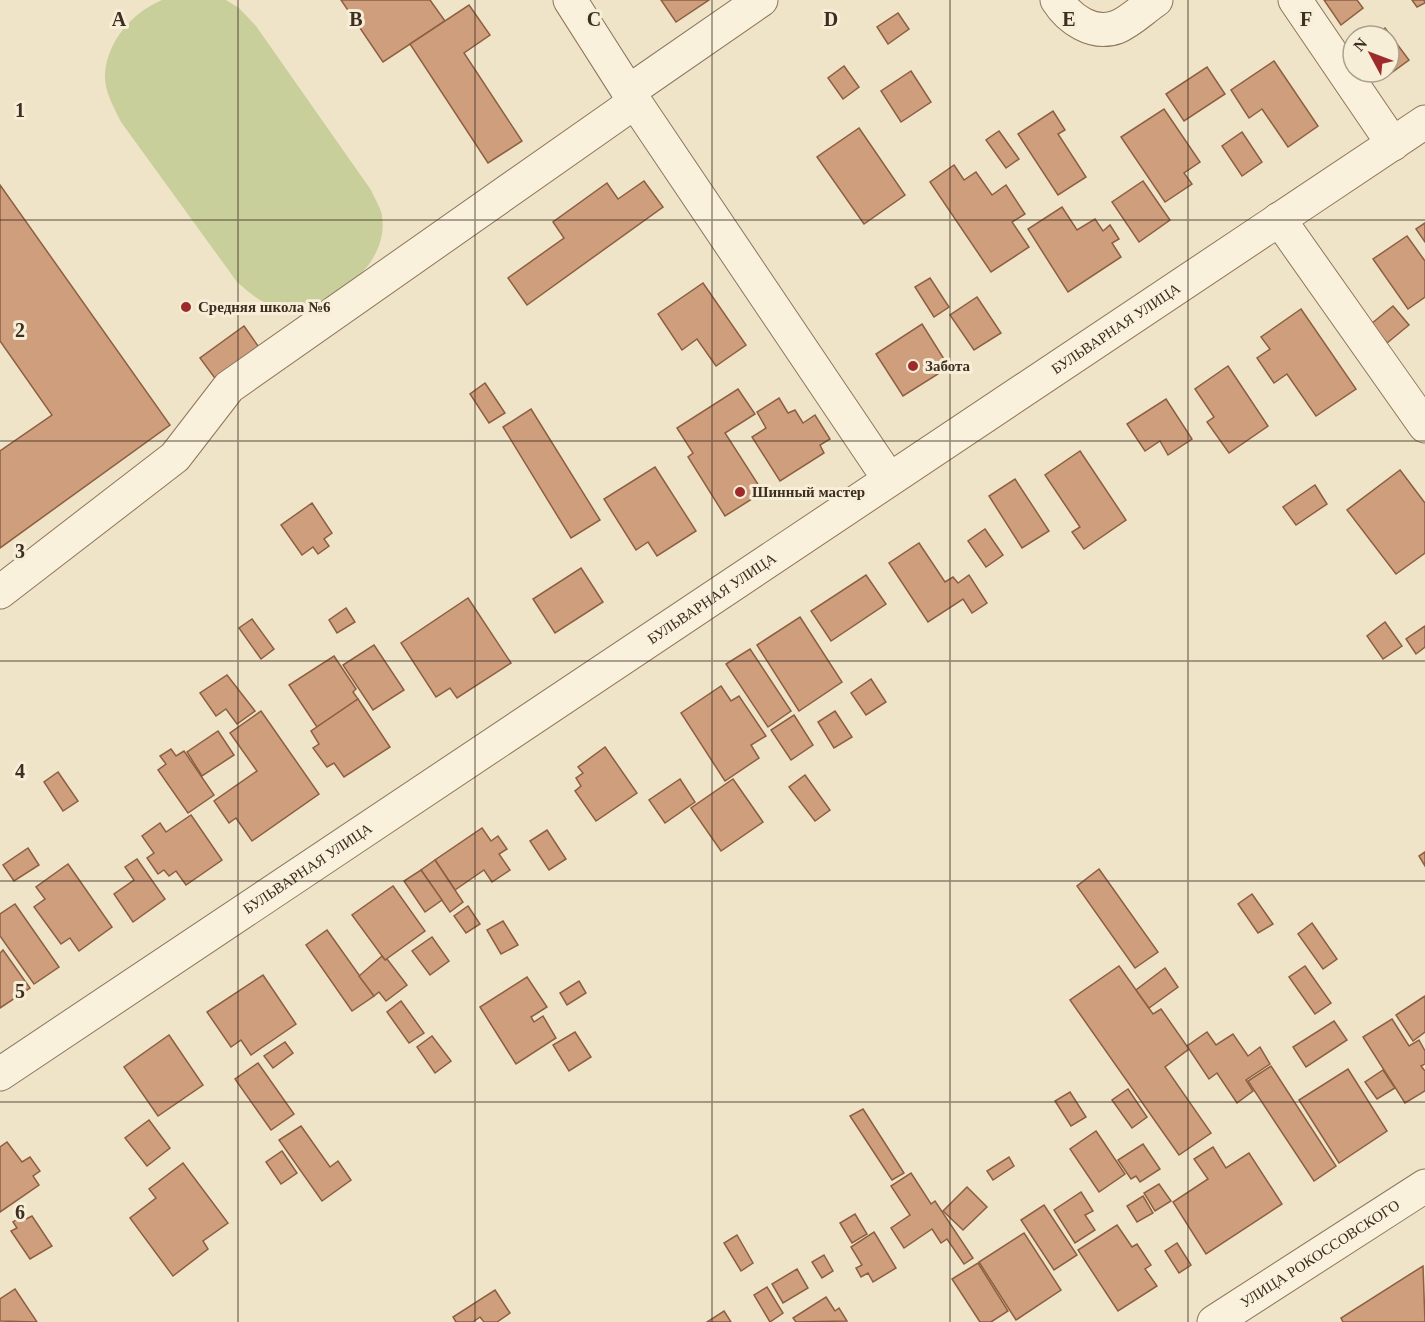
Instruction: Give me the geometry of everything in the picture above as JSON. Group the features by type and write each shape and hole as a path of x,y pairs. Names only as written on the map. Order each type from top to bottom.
{"street":[{"path":"570,0 632,97 889,479"},
{"path":"0,592 175,457 230,387 632,97 761,0"},
{"path":"1057,0 1065,12 1080,24 1098,29 1117,27 1156,0"},
{"path":"1295,0 1392,144"},
{"name":"БУЛЬВАРНАЯ УЛИЦА","path":"0,1074 1425,122"},
{"path":"1280,219 1425,426"},
{"name":"УЛИЦА РОКОССОВСКОГО","path":"1214,1322 1425,1186"}],"green space":[{"path":"162,0 226,0 239,8 256,26 371,190 382,216 382,235 376,252 366,269 335,294 298,307 280,307 262,301 237,282 121,122 110,99 105,80 111,50 123,29 132,20 151,5"}],"building":[{"path":"341,0 430,0 445,21 383,62"},
{"path":"661,0 709,0 676,22"},
{"path":"1324,0 1357,0 1363,8 1341,25"},
{"path":"1412,0 1424,0 1425,3 1417,7"},
{"path":"469,5 490,35 464,53 522,141 488,163 410,44"},
{"path":"898,13 909,29 888,44 877,27"},
{"path":"1401,49 1409,60 1401,66"},
{"path":"1274,61 1318,126 1288,147 1262,109 1249,118 1231,90"},
{"path":"844,66 859,87 843,99 828,78"},
{"path":"1207,67 1225,94 1184,121 1166,94"},
{"path":"911,71 931,102 901,122 881,91"},
{"path":"1164,109 1200,162 1184,173 1192,184 1165,202 1121,137"},
{"path":"1053,111 1065,130 1058,134 1086,177 1058,195 1018,134"},
{"path":"859,128 905,195 864,224 817,157"},
{"path":"999,131 1019,159 1006,168 986,140"},
{"path":"1242,132 1262,162 1242,176 1222,146"},
{"path":"954,165 964,180 976,172 992,195 1006,185 1025,214 1012,222 1029,247 991,272 930,182"},
{"path":"644,181 663,207 527,305 508,278 564,238 553,222 607,183 618,199"},
{"path":"1143,181 1170,220 1139,242 1112,202"},
{"path":"0,185 170,425 0,548 0,451 52,415 0,341"},
{"path":"1062,207 1077,230 1095,219 1103,231 1110,225 1119,239 1112,243 1121,257 1068,292 1028,229"},
{"path":"1425,223 1425,242 1416,229"},
{"path":"1407,236 1425,261 1425,297 1408,309 1373,259"},
{"path":"930,278 949,307 934,317 915,287"},
{"path":"703,283 746,345 716,366 697,339 682,350 658,314"},
{"path":"977,297 1001,333 974,350 950,315"},
{"path":"1393,306 1409,325 1387,343 1371,324"},
{"path":"1301,309 1356,389 1316,416 1287,374 1274,383 1257,358 1270,349 1261,337"},
{"path":"922,324 949,367 903,396 876,354"},
{"path":"244,326 263,353 220,385 200,358"},
{"path":"1228,366 1268,426 1229,453 1207,422 1214,417 1195,389"},
{"path":"485,383 505,413 489,423 470,394"},
{"path":"738,389 755,414 725,433 763,492 725,516 688,457 693,453 677,428"},
{"path":"779,398 788,413 795,410 803,423 815,415 830,439 820,445 824,453 780,481 752,437 766,428 757,412"},
{"path":"1166,399 1192,439 1168,455 1160,441 1145,451 1127,424"},
{"path":"531,409 600,520 571,538 503,427"},
{"path":"1080,451 1126,520 1084,549 1072,532 1080,527 1045,475"},
{"path":"655,467 696,531 657,556 648,542 636,550 604,499"},
{"path":"1400,470 1425,503 1425,553 1396,574 1347,510"},
{"path":"1015,479 1049,531 1022,548 989,496"},
{"path":"1315,485 1327,504 1296,525 1283,507"},
{"path":"312,503 332,533 324,539 329,546 318,554 313,547 302,555 281,525"},
{"path":"985,529 1003,555 986,567 968,541"},
{"path":"919,543 945,582 953,577 958,583 969,575 987,603 972,613 963,599 928,622 889,563"},
{"path":"581,568 603,602 555,633 533,599"},
{"path":"866,575 886,604 831,641 811,611"},
{"path":"468,598 511,663 457,698 450,688 436,697 401,643"},
{"path":"346,608 355,622 337,633 329,620"},
{"path":"800,617 842,682 799,711 757,645"},
{"path":"252,619 274,649 261,659 239,628"},
{"path":"1385,622 1402,646 1383,659 1367,636"},
{"path":"1425,626 1425,647 1416,654 1406,639"},
{"path":"374,645 404,690 373,710 343,665"},
{"path":"750,649 791,711 768,727 726,664"},
{"path":"334,656 356,689 353,692 358,699 317,727 289,685"},
{"path":"227,675 255,711 237,724 226,709 216,716 200,693"},
{"path":"871,679 886,702 866,715 851,693"},
{"path":"721,686 731,701 739,696 766,736 751,745 759,758 725,781 681,713"},
{"path":"358,699 390,747 344,777 334,763 327,767 313,748 319,744 311,731"},
{"path":"261,711 319,794 252,841 236,818 229,823 214,801 257,771 230,733"},
{"path":"835,711 852,737 834,748 818,722"},
{"path":"794,715 813,745 791,760 771,730"},
{"path":"218,731 234,755 202,776 187,752"},
{"path":"605,747 637,793 596,821 575,791 581,786 576,778 583,773 578,767"},
{"path":"171,749 176,756 184,751 214,795 188,813 158,770 166,764 160,756"},
{"path":"58,772 78,801 63,811 44,782"},
{"path":"805,775 830,810 815,821 789,787"},
{"path":"680,779 695,802 665,823 649,800"},
{"path":"733,779 763,822 721,851 691,808"},
{"path":"191,815 222,860 186,885 176,871 169,876 164,870 158,874 147,858 154,853 142,836 160,823 166,832"},
{"path":"482,828 491,841 498,836 507,849 499,854 510,870 492,882 484,870 455,890 435,860"},
{"path":"547,830 566,859 549,870 530,841"},
{"path":"28,848 39,865 14,881 3,865"},
{"path":"1425,852 1425,866 1419,856"},
{"path":"137,859 165,899 133,922 114,894 134,880 125,867"},
{"path":"435,860 463,902 450,912 421,870"},
{"path":"68,864 112,927 79,951 70,938 61,944 34,907 45,899 36,887"},
{"path":"1099,869 1158,952 1135,968 1077,886"},
{"path":"421,870 442,900 425,912 404,881"},
{"path":"393,886 425,931 385,960 352,915"},
{"path":"1252,894 1273,924 1258,933 1238,904"},
{"path":"15,904 59,967 34,984 0,936 0,914"},
{"path":"468,906 480,924 466,933 454,916"},
{"path":"503,921 518,945 501,954 487,930"},
{"path":"1312,923 1337,959 1323,969 1298,934"},
{"path":"327,930 374,996 352,1011 306,945"},
{"path":"432,937 449,961 430,975 412,951"},
{"path":"3,950 30,988 0,1008 0,953"},
{"path":"382,956 385,960 387,959 407,985 386,1001 379,992 374,996 359,976"},
{"path":"1119,966 1153,1014 1161,1009 1189,1049 1165,1067 1211,1133 1179,1155 1070,1000"},
{"path":"1305,966 1331,1003 1315,1014 1289,977"},
{"path":"1165,968 1178,987 1149,1008 1136,990"},
{"path":"263,975 296,1024 251,1055 241,1040 231,1047 207,1012"},
{"path":"527,977 547,1007 531,1017 534,1022 543,1016 556,1038 516,1064 480,1007"},
{"path":"579,981 586,993 567,1005 560,993"},
{"path":"1425,996 1425,1032 1413,1041 1396,1015"},
{"path":"401,1001 424,1033 409,1043 387,1012"},
{"path":"1392,1019 1409,1046 1419,1040 1425,1051 1425,1064 1421,1066 1425,1071 1425,1091 1405,1103 1363,1037"},
{"path":"1334,1021 1347,1040 1306,1067 1293,1047"},
{"path":"575,1032 591,1057 569,1071 553,1045"},
{"path":"1207,1032 1216,1045 1233,1034 1248,1056 1260,1047 1270,1064 1246,1080 1253,1091 1237,1103 1217,1073 1209,1079 1187,1046"},
{"path":"169,1035 203,1085 158,1116 124,1067"},
{"path":"432,1036 451,1061 435,1073 417,1047"},
{"path":"285,1042 293,1053 273,1068 264,1056"},
{"path":"258,1063 294,1114 271,1130 235,1079"},
{"path":"1271,1066 1336,1166 1314,1181 1248,1081"},
{"path":"1348,1069 1387,1131 1339,1163 1299,1100"},
{"path":"1383,1070 1395,1088 1377,1099 1365,1082"},
{"path":"1128,1089 1147,1117 1132,1128 1112,1100"},
{"path":"1070,1092 1086,1117 1071,1126 1055,1101"},
{"path":"863,1109 904,1173 892,1180 850,1116"},
{"path":"149,1120 170,1148 147,1166 125,1138"},
{"path":"301,1126 330,1167 338,1161 351,1180 322,1201 279,1140"},
{"path":"1096,1131 1125,1174 1099,1192 1070,1149"},
{"path":"7,1142 22,1162 30,1157 40,1171 33,1176 39,1185 0,1212 0,1147"},
{"path":"1143,1144 1160,1169 1140,1182 1136,1176 1131,1179 1118,1160"},
{"path":"1213,1147 1226,1168 1249,1153 1282,1204 1206,1254 1173,1202 1208,1179 1194,1159"},
{"path":"282,1151 297,1173 281,1184 266,1162"},
{"path":"1009,1157 1014,1166 993,1180 987,1171"},
{"path":"183,1163 228,1223 203,1241 208,1249 173,1276 130,1218 156,1198 149,1189"},
{"path":"911,1173 931,1204 935,1201 973,1258 964,1264 947,1239 941,1243 932,1229 904,1248 891,1228 910,1215 891,1186"},
{"path":"1159,1184 1171,1201 1155,1211 1144,1193"},
{"path":"967,1187 987,1207 963,1230 943,1211"},
{"path":"1081,1192 1093,1211 1085,1215 1095,1230 1075,1243 1054,1210"},
{"path":"1143,1196 1153,1213 1137,1222 1127,1206"},
{"path":"1044,1205 1077,1255 1054,1270 1021,1220"},
{"path":"855,1214 867,1234 852,1243 840,1223"},
{"path":"23,1215 26,1219 32,1216 52,1246 30,1259 11,1231 17,1228 13,1222"},
{"path":"1117,1225 1132,1247 1137,1244 1151,1265 1145,1269 1157,1286 1118,1311 1078,1250"},
{"path":"874,1232 896,1268 873,1282 868,1273 861,1277 856,1268 862,1265 851,1247"},
{"path":"1024,1233 1061,1290 1016,1320 979,1262"},
{"path":"737,1235 753,1263 741,1271 724,1243"},
{"path":"1177,1243 1191,1265 1179,1273 1165,1251"},
{"path":"824,1255 833,1271 822,1278 812,1262"},
{"path":"978,1263 1008,1311 991,1322 980,1322 952,1279"},
{"path":"1423,1266 1425,1322 1343,1322 1341,1318"},
{"path":"797,1269 808,1288 783,1303 772,1284"},
{"path":"767,1287 783,1313 770,1322 754,1295"},
{"path":"15,1289 37,1322 0,1321 0,1299"},
{"path":"495,1290 510,1313 497,1322 484,1322 480,1317 473,1322 456,1322 453,1317"},
{"path":"826,1297 835,1311 839,1308 847,1321 796,1322 793,1318"},
{"path":"724,1311 731,1322 707,1322"}],"place":[{"name":"Средняя школа №6","path":"186,307"},
{"name":"Забота","path":"913,366"},
{"name":"Шинный мастер","path":"740,492"}]}
